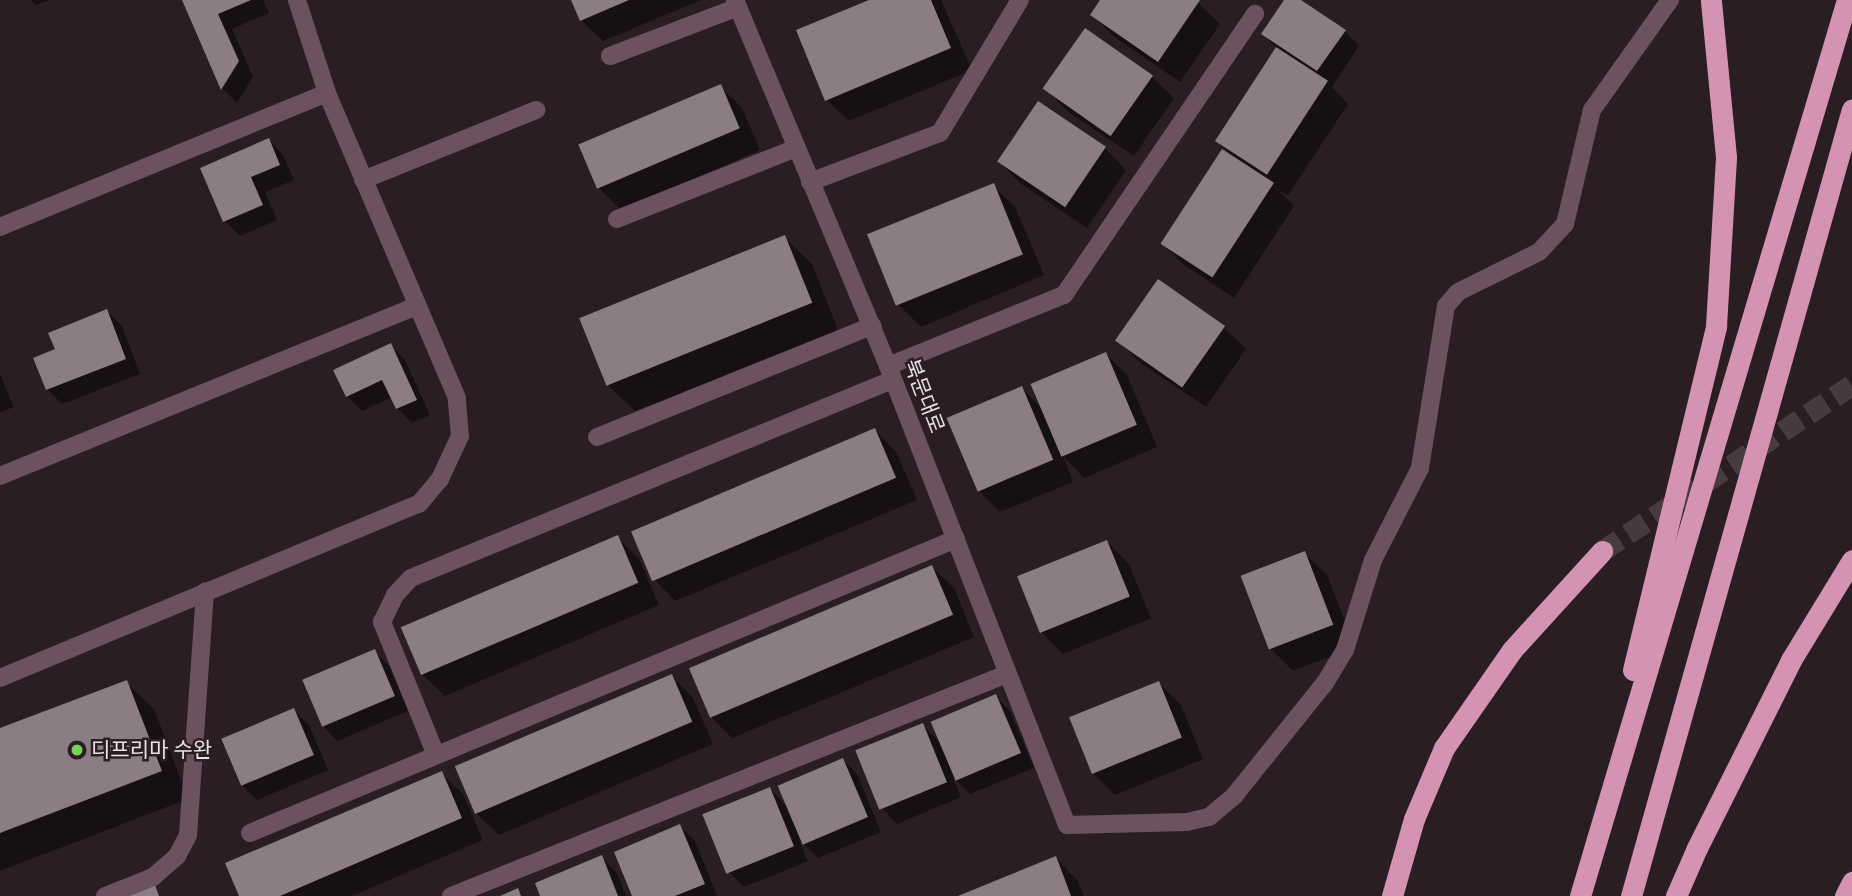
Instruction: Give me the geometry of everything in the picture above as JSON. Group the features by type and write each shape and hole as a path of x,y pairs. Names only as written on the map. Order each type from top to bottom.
{"highway":[{"path":"1578,896 1689,450 1716,326 1726,157 1711,0"},
{"path":"1578,896 1847,0"},
{"path":"1631,896 1852,109"},
{"path":"1392,896 1414,819 1444,748 1512,650 1602,551"},
{"path":"1676,896 1697,848 1791,660 1852,560"},
{"path":"1845,896 1852,882"}],"street":[{"path":"0,678 419,504 440,479 460,436 457,398 327,93 297,0"},
{"path":"810,182 940,133 1020,0"},
{"name":"북문대로","path":"736,3 872,326 1067,825 1186,822 1209,817 1234,796 1325,683 1345,650 1373,560 1420,468 1446,306 1458,292 1539,253 1565,223 1592,110 1670,0"},
{"path":"610,56 736,3"},
{"path":"436,755 382,622 395,595 411,578 890,373 1064,295 1255,14"},
{"path":"0,227 327,93"},
{"path":"363,180 536,110"},
{"path":"617,219 796,148"},
{"path":"0,476 416,306"},
{"path":"597,438 872,326"},
{"path":"250,833 956,540"},
{"path":"105,896 153,877 177,856 188,835 205,592"},
{"path":"451,896 1007,674"}],"building":[{"path":"182,0 251,0 218,14 239,61 221,90"},
{"path":"571,0 629,0 580,21"},
{"path":"869,0 931,0 951,48 825,101 796,30"},
{"path":"1100,0 1200,0 1158,62 1090,15"},
{"path":"1284,0 1301,0 1346,30 1317,71 1261,34"},
{"path":"1085,28 1153,76 1111,136 1043,89"},
{"path":"1276,47 1328,81 1267,175 1215,141"},
{"path":"721,84 740,128 597,189 578,145"},
{"path":"1038,101 1106,147 1065,207 997,162"},
{"path":"269,138 280,165 251,177 263,205 223,222 200,168"},
{"path":"1222,149 1274,183 1212,278 1160,244"},
{"path":"994,183 1023,254 896,306 867,234"},
{"path":"785,235 812,303 607,386 579,318"},
{"path":"1158,279 1225,326 1182,387 1115,340"},
{"path":"107,309 126,359 46,390 33,358 55,349 48,333"},
{"path":"391,343 417,400 396,409 382,380 346,397 333,370"},
{"path":"1106,352 1137,425 1061,457 1031,384"},
{"path":"1022,386 1053,460 978,492 947,418"},
{"path":"875,428 896,478 652,581 631,532"},
{"path":"618,535 638,583 421,675 401,627"},
{"path":"1107,540 1130,597 1040,633 1017,576"},
{"path":"1305,551 1333,625 1269,649 1241,576"},
{"path":"932,565 953,615 710,718 689,668"},
{"path":"375,649 395,696 322,727 302,680"},
{"path":"672,674 692,722 475,814 455,766"},
{"name":"디프리마 수완","path":"127,680 162,771 0,833 0,728"},
{"path":"1159,681 1182,738 1092,774 1069,717"},
{"path":"996,694 1021,753 956,781 931,722"},
{"path":"294,708 314,755 241,786 221,739"},
{"path":"923,723 947,782 879,810 855,750"},
{"path":"843,758 868,817 803,845 778,786"},
{"path":"442,771 462,818 280,896 239,896 225,863"},
{"path":"770,787 794,846 726,874 702,814"},
{"path":"680,824 705,884 675,896 632,896 614,852"},
{"path":"602,855 618,896 540,896 535,883"},
{"path":"1056,856 1071,896 958,896"},
{"path":"155,885 159,896 129,896"},
{"path":"518,888 521,896 500,896"}],"tunnel":[{"path":"1602,551 1852,385"}],"place":[{"name":"디프리마 수완","path":"77,750"}]}
